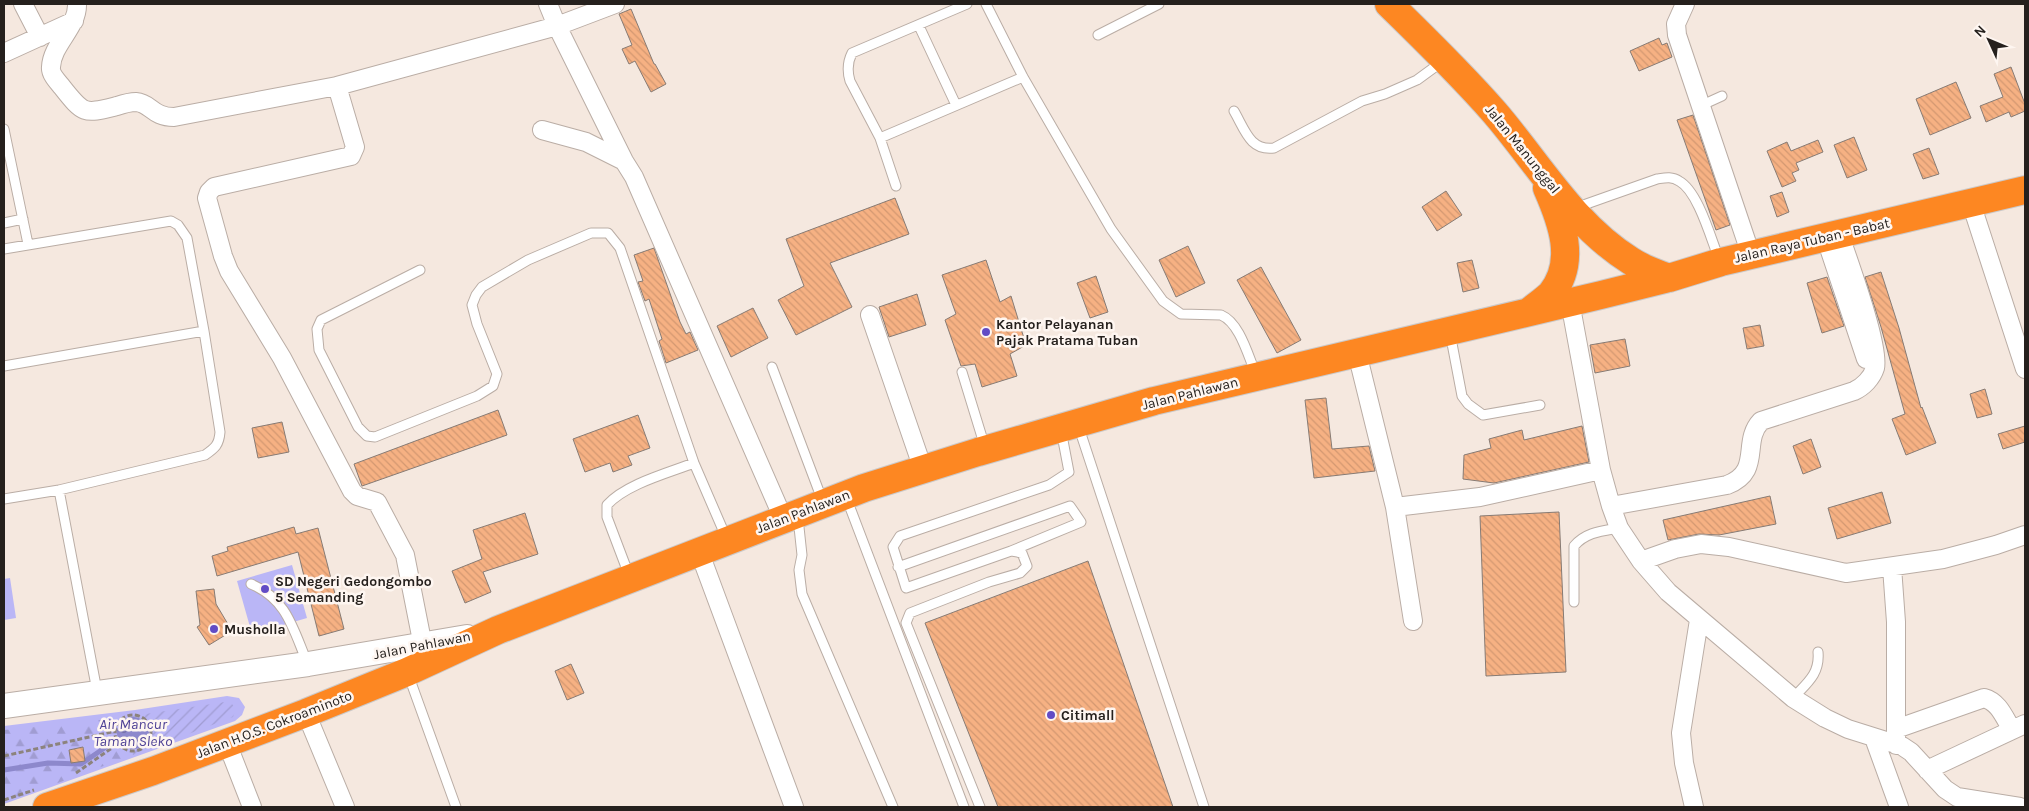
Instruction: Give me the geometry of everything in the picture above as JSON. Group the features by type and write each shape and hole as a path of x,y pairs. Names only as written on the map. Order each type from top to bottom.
{"highway":[{"name":"Jalan Manunggal","path":"1401,7 1445,59 1496,114 1538,169 1592,230 1620,254 1642,268 1669,278"},
{"path":"1529,312 1550,294 1561,278 1566,260 1566,246 1559,221 1538,169"},
{"name":"Jalan Raya Tuban - Babat","path":"1601,295 1669,278 1720,262 2025,190"},
{"name":"Jalan Pahlawan","path":"498,630 834,498 986,450 1069,425 1257,376 1601,295"},
{"name":"Jalan H.O.S. Cokroaminoto","path":"41,798 153,771 306,713 407,672 498,630"}],"main road":[{"name":"Jalan Pahlawan","path":"4,706 308,664 423,646 498,630"}],"street":[{"path":"23,4 40,37"},
{"path":"77,4 76,13 55,53 51,67 52,72 76,104 83,110 90,112 136,102 146,106 157,115 174,117 338,86 557,26 615,4"},
{"path":"4,53 71,22 83,14 87,4"},
{"path":"548,4 624,161 634,177 790,515"},
{"path":"1685,4 1676,28 1700,106 1751,256"},
{"path":"338,86 355,147 351,156 214,187 206,198 229,271 282,358 352,491 357,496 377,502 404,556 423,646"},
{"path":"542,130 586,142 624,161"},
{"path":"1971,203 2025,369"},
{"path":"1611,506 1736,482 1746,470 1750,459 1753,432 1761,421 1854,391 1866,383 1873,372 1875,361 1872,337 1832,235"},
{"path":"1570,302 1601,470 1611,506 1619,528 1641,560 1668,592 1793,698 1825,718 1848,729 1874,738 1896,737 1984,698 1991,700 2019,727 1927,770"},
{"path":"870,315 923,470"},
{"path":"1357,352 1395,507 1413,621"},
{"path":"1395,507 1480,497 1601,470"},
{"path":"1641,560 1675,549 1701,544 1729,547 1846,573 1943,559 1996,546 2025,536"},
{"path":"699,551 794,807"},
{"path":"1892,567 1896,622 1896,737 1902,746 1911,752 1946,789 1957,797 2020,807"},
{"path":"1694,807 1684,764 1681,733 1699,620"},
{"path":"306,713 345,807"},
{"path":"1874,738 1899,807"},
{"path":"227,743 252,807"}],"lane":[{"path":"896,186 880,138 850,81 848,75 849,60 852,53 967,4"},
{"path":"986,4 1023,77 1111,229 1163,301 1181,314 1221,315 1226,317 1237,331 1257,376"},
{"path":"1098,35 1159,4"},
{"path":"919,26 956,106"},
{"path":"1234,111 1254,145 1264,149 1274,148 1362,101 1385,94 1417,80 1445,59"},
{"path":"880,138 1023,77"},
{"path":"1700,106 1722,96"},
{"path":"4,129 28,244"},
{"path":"1573,209 1656,179 1670,177 1679,180 1693,194 1720,262"},
{"path":"4,223 23,219"},
{"path":"4,249 171,221 178,225 186,238 204,331 220,432 219,442 215,448 205,455 59,490 4,498"},
{"path":"420,270 321,320 318,329 319,350 358,427 367,436 375,437 383,434 477,396 493,386 497,374 477,324 472,305 482,287 528,260 591,233 608,233 620,248 694,463 727,540"},
{"path":"4,366 204,331"},
{"path":"1449,331 1462,396 1474,410 1483,415 1540,405"},
{"path":"772,367 891,616 964,807"},
{"path":"962,372 986,450"},
{"path":"898,567 1070,506 1081,522 1011,551 906,588 898,567 893,547 900,536 1049,485 1069,472 1069,425"},
{"path":"1069,425 1204,807"},
{"path":"630,578 607,517 607,505 614,497 694,463"},
{"path":"59,490 97,694"},
{"path":"790,515 802,555 800,570 802,594 893,807"},
{"path":"1574,602 1574,546 1581,538 1589,534 1619,528"},
{"path":"891,616 910,613 989,582 1020,573 1027,566 1024,557 1022,553 1011,551"},
{"path":"251,584 266,591 282,606 308,664"},
{"path":"910,613 906,623 980,807"},
{"path":"1793,698 1812,679 1819,664 1818,652"},
{"path":"407,672 456,807"}],"path":[{"path":"132,714 144,719 151,732 150,740 146,746 140,750 127,750 119,743 116,731 121,720 132,714"},
{"path":"4,756 116,731"},
{"path":"71,775 106,754 119,743"},
{"path":"4,800 41,798"}],"green space":[{"path":"292,565 307,618 252,634 237,581"},
{"path":"10,578 16,618 4,620 4,579"},
{"path":"227,696 239,698 245,707 242,715 235,721 4,804 4,726 135,710"},
{"path":"225,702 232,704 236,709 233,717 133,755 131,749 148,741 150,734 148,727 144,721 137,717 121,723 119,718"},
{"path":"119,718 121,723 118,727 133,755 4,803 4,730"}],"water":[{"name":"Air Mancur Taman Sleko","path":"133,717 145,721 149,733 145,745 133,749 121,745 117,733 121,721"}],"building":[{"path":"631,9 654,64 666,84 651,92 635,61 629,64 622,49 632,45 619,14"},
{"path":"1659,38 1662,45 1667,43 1672,57 1639,71 1630,51"},
{"path":"2011,67 2025,104 2025,111 2011,117 2009,112 1986,122 1980,106 2003,97 1994,74"},
{"path":"1956,82 1971,118 1930,135 1916,99"},
{"path":"1693,115 1730,225 1716,230 1677,120"},
{"path":"1854,137 1867,170 1847,178 1834,145"},
{"path":"1818,140 1823,152 1796,163 1799,170 1792,173 1796,181 1782,187 1767,151 1787,142 1791,151"},
{"path":"1929,148 1939,174 1923,179 1913,154"},
{"path":"1446,191 1462,215 1437,231 1422,207"},
{"path":"1782,192 1789,212 1777,217 1770,196"},
{"path":"895,198 909,234 830,263 852,307 796,335 778,300 804,286 786,239"},
{"path":"1188,246 1205,283 1176,297 1159,260"},
{"path":"654,248 680,322 686,334 690,332 698,350 666,363 659,341 662,339 649,299 645,301 638,282 643,281 634,255"},
{"name":"Kantor Pelayanan Pajak Pratama Tuban","path":"986,260 1000,302 1011,296 1026,345 1010,354 1017,376 982,387 975,364 961,366 945,320 956,314 942,275"},
{"path":"1472,260 1479,288 1463,292 1457,263"},
{"path":"1261,267 1301,340 1277,353 1237,280"},
{"path":"1881,272 1921,408 1936,443 1906,455 1892,419 1905,414 1865,277"},
{"path":"1096,276 1108,312 1090,318 1077,283"},
{"path":"1827,277 1844,326 1822,333 1807,283"},
{"path":"917,294 926,325 889,337 879,307"},
{"path":"753,308 768,338 731,357 717,326"},
{"path":"1760,325 1764,346 1747,349 1743,328"},
{"path":"1625,339 1630,366 1595,373 1590,345"},
{"path":"1985,389 1992,414 1977,418 1970,394"},
{"path":"1326,398 1332,449 1369,446 1375,471 1314,478 1305,400"},
{"path":"498,410 507,435 362,486 354,464"},
{"path":"638,415 650,448 628,456 632,465 613,472 610,463 585,472 573,439"},
{"path":"282,422 289,452 258,458 252,428"},
{"path":"1582,426 1589,462 1494,483 1463,479 1464,455 1491,448 1489,439 1522,430 1524,440"},
{"path":"2025,426 2025,442 2003,449 1998,434"},
{"path":"1811,439 1821,467 1803,474 1793,446"},
{"path":"1882,492 1891,523 1837,539 1828,508"},
{"path":"1770,496 1776,524 1719,535 1699,534 1668,540 1663,520"},
{"path":"1559,512 1566,672 1486,676 1480,516"},
{"path":"525,513 538,554 483,572 491,592 465,603 452,571 482,559 473,530"},
{"path":"294,527 296,534 318,528 344,629 319,636 298,552 217,576 212,556 228,551 227,547"},
{"name":"Citimall","path":"1088,561 1173,807 998,807 925,623"},
{"path":"214,589 216,604 232,631 209,645 197,627 200,625 196,591"},
{"path":"571,664 584,693 567,700 555,671"},
{"path":"83,747 85,761 71,763 69,750"}],"waterway":[{"path":"4,770 48,763 81,764 116,740"}],"place":[{"name":"Kantor Pelayanan Pajak Pratama Tuban","path":"986,332"},
{"name":"SD Negeri Gedongombo 5 Semanding","path":"265,589"},
{"name":"Musholla","path":"214,629"},
{"name":"Citimall","path":"1051,715"}]}
